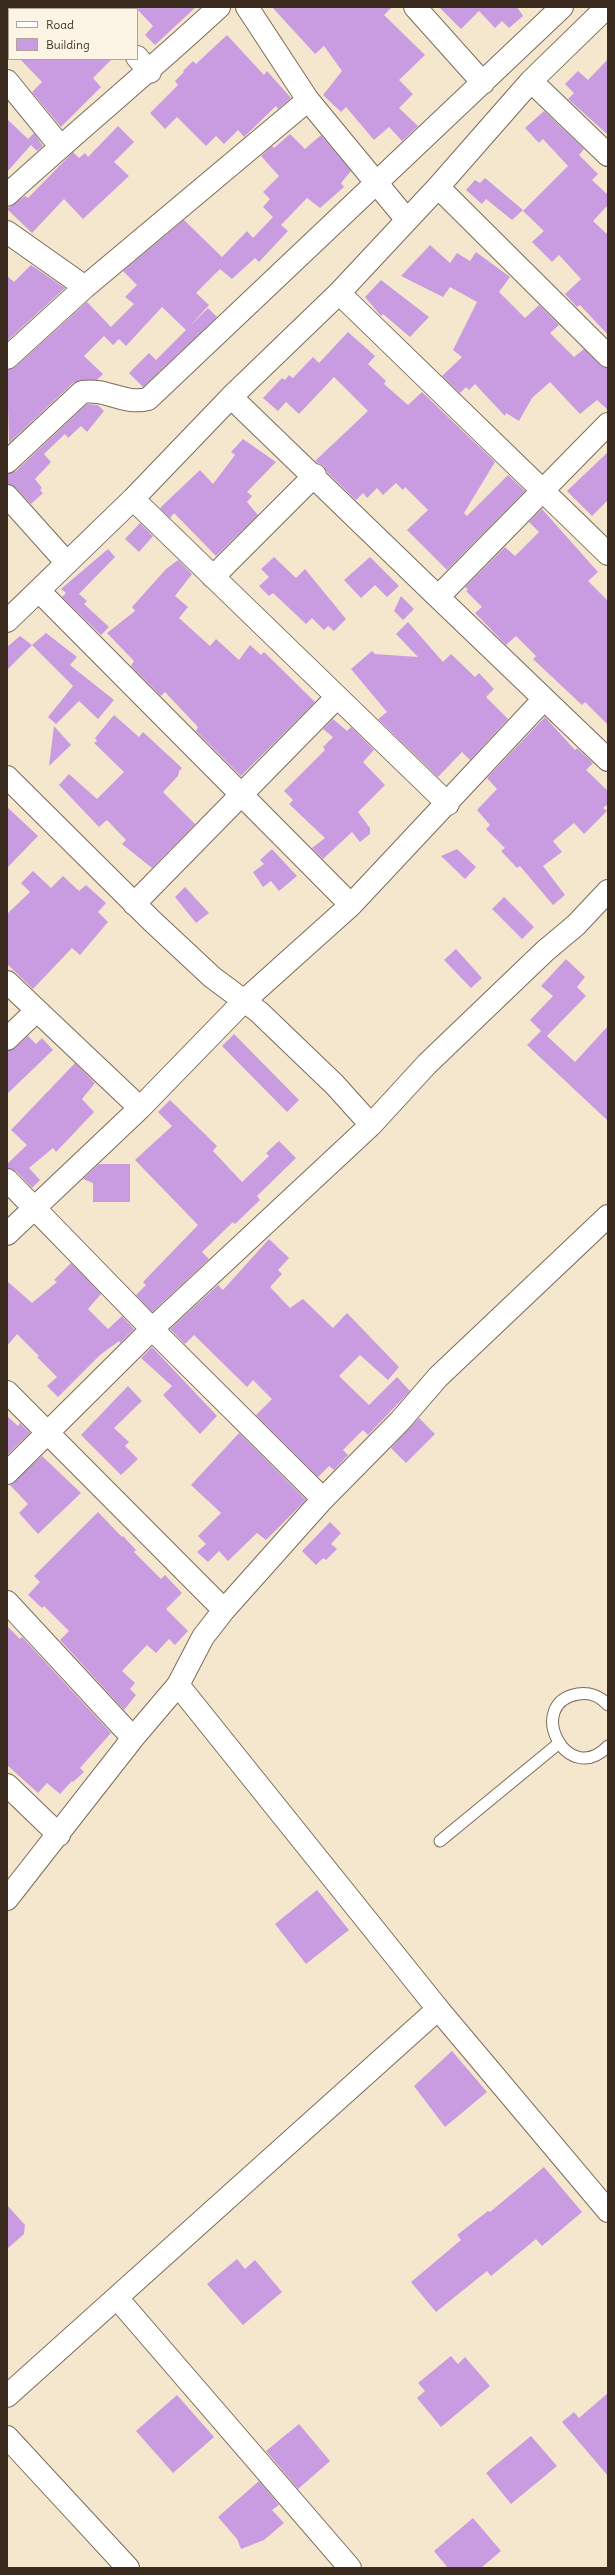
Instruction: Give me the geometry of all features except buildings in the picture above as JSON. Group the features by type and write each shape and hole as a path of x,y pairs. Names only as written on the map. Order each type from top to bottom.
{"street":[{"path":"7,195 60,146 143,64 219,7"},
{"path":"247,7 308,100 376,186 407,220"},
{"path":"414,7 483,83"},
{"path":"7,462 82,392 95,390 134,402 148,399 376,186 562,7"},
{"path":"7,621 133,499 231,397 338,293 438,187 531,81 607,7"},
{"path":"7,81 60,146"},
{"path":"531,81 608,155"},
{"path":"7,358 85,287 308,100"},
{"path":"438,187 608,356"},
{"path":"7,232 85,287"},
{"path":"338,293 608,554"},
{"path":"231,397 315,475 438,597 608,760"},
{"path":"438,597 608,424"},
{"path":"214,577 315,475"},
{"path":"7,496 67,563"},
{"path":"133,499 448,804"},
{"path":"39,591 351,905"},
{"path":"134,904 337,697"},
{"path":"7,1234 140,1108 244,1001 351,905 448,804 544,699"},
{"path":"7,777 134,904 212,977 259,1012 335,1085 371,1125"},
{"path":"7,1474 152,1329 371,1125 427,1064 545,951 576,925 608,892"},
{"path":"7,982 140,1108"},
{"path":"7,1039 36,1011"},
{"path":"7,1180 152,1329 323,1499"},
{"path":"7,1899 59,1835 133,1738 178,1685 203,1637 224,1610 323,1499 400,1422 438,1377 608,1216"},
{"path":"7,1392 224,1610"},
{"path":"7,1602 133,1738"},
{"path":"178,1685 438,2009 608,2212"},
{"path":"7,1785 59,1835"},
{"path":"7,2396 438,2009"},
{"path":"116,2298 350,2568"},
{"path":"7,2437 128,2568"}],"lane":[{"path":"608,1705 592,1694 575,1694 567,1698 555,1711 553,1719 553,1732 558,1744 568,1752 580,1757 597,1754 608,1746"},
{"path":"440,1840 558,1744"}]}
